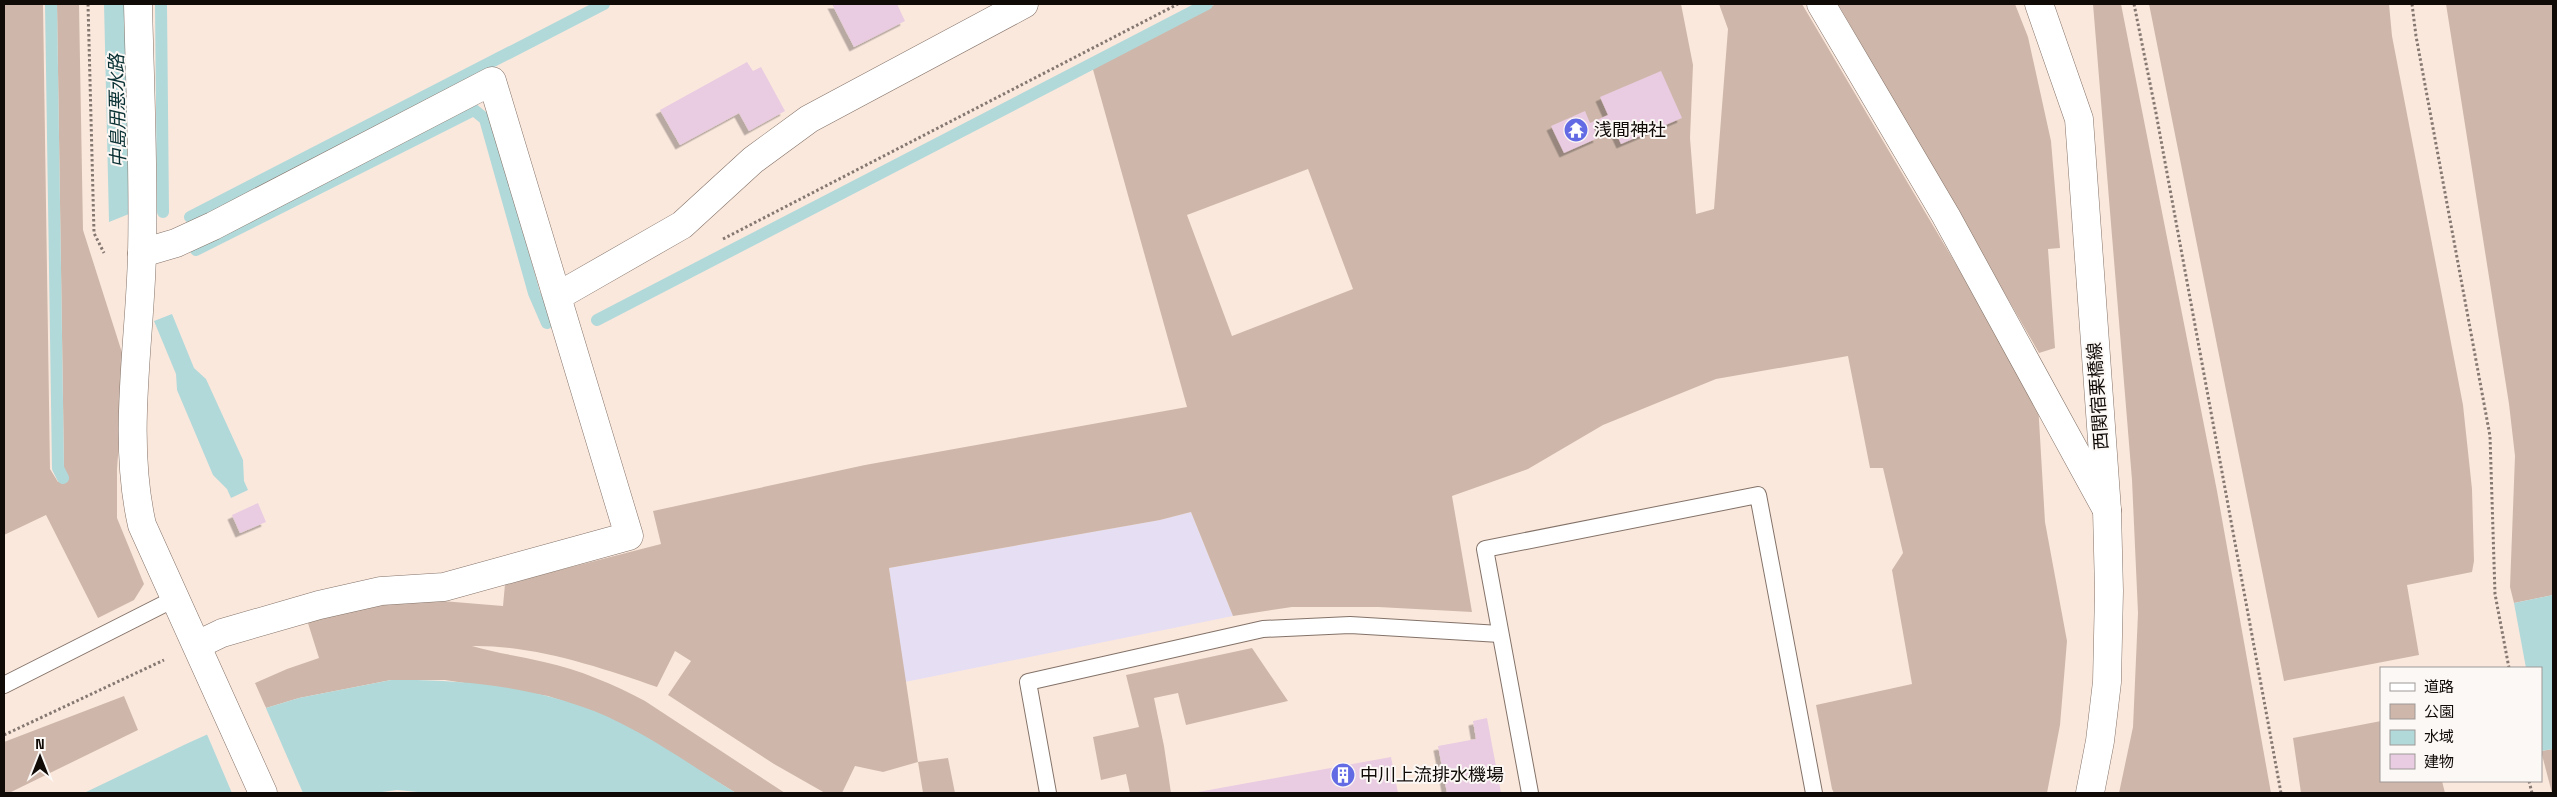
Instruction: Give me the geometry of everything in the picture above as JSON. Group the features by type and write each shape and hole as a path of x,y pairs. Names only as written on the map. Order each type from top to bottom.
{"street":[{"path":"138,4 142,253 134,400 134,493 142,526 198,645 263,793"},
{"path":"558,296 682,225 753,160 809,119 1024,4"},
{"path":"1821,4 1946,216 2107,510"},
{"name":"西関宿栗橋線","path":"2039,4 2079,119 2107,510 2109,592 2107,682 2100,741 2090,793"},
{"path":"142,253 176,243 213,226 492,81 629,536 444,587 381,591 319,605 222,633 198,645"}],"lane":[{"path":"1530,793 1485,549 1758,495 1814,793"},
{"path":"4,685 176,598"},
{"path":"1048,793 1028,682 1263,629 1350,626 1500,634"}],"path":[{"path":"88,4 94,233 106,256 142,253"},
{"path":"716,242 1178,4"},
{"path":"2134,4 2156,113 2281,793"},
{"path":"2412,4 2416,36 2490,436 2495,594 2509,667"},
{"path":"4,735 198,645"}],"shaded area":[{"path":"1191,512 1233,616 905,682 889,568 1160,520"}],"green space":[{"path":"4,4 43,4 50,469 58,482 68,475 64,469 57,4 79,4 83,230 125,362 117,469 117,518 144,584 134,600 98,618 46,515 4,535"},
{"path":"1216,4 1681,4 1693,65 1690,138 1696,214 1714,209 1728,29 1719,4 1802,4 2038,403 2045,522 2067,641 2060,725 2047,793 1834,793 1816,705 1912,684 1892,570 1903,553 1883,468 1870,468 1848,356 1716,379 1603,425 1528,469 1452,496 1472,612 1378,607 1292,607 1233,616 1191,512 1160,520 889,568 918,762 883,772 855,766 842,793 825,793 774,764 668,695 691,661 675,651 657,687 589,665 542,653 519,649 472,646 557,665 583,673 621,689 645,701 785,793 736,793 639,734 595,712 548,696 445,680 391,680 299,698 266,708 255,683 319,658 307,620 373,605 430,600 503,606 505,584 661,544 653,511 865,465 1187,407 1092,66","holes":["1308,169 1353,289 1232,336 1187,215"]},
{"path":"1838,4 2015,4 2028,37 2051,141 2060,248 2048,249 2055,348 2039,353"},
{"path":"2093,4 2121,4 2217,491 2271,793 2119,793 2133,727 2138,613 2132,480"},
{"path":"2149,4 2389,4 2392,36 2463,405 2472,489 2474,561 2472,572 2407,585 2419,655 2284,681"},
{"path":"2446,4 2553,4 2553,595 2514,603 2510,587 2515,456 2509,404"},
{"path":"1252,648 1288,701 1186,725 1178,693 1154,698 1171,793 1130,793 1126,774 1101,780 1093,737 1139,727 1126,675"},
{"path":"124,696 138,730 9,793 4,793 4,742"},
{"path":"2380,721 2380,782 2442,782 2445,793 2301,793 2293,738"},
{"path":"2553,749 2553,793 2542,755 2542,751"},
{"path":"948,758 955,793 923,793 918,762"}],"water":[{"name":"中島用悪水路","path":"104,4 125,4 129,214 109,222"},
{"path":"172,314 194,368 206,379 243,460 244,481 248,490 231,498 227,489 213,475 177,390 176,374 154,321"},
{"path":"2553,595 2553,749 2542,751 2542,667 2526,667 2514,603"},
{"path":"391,680 442,681 494,686 545,695 570,702 631,728 736,793 428,793 397,790 375,793 84,793 266,708 299,698"}],"pier":[{"path":"265,706 303,793 232,793 206,732"}],"building":[{"path":"832,4 897,4 905,21 854,47"},
{"path":"747,62 753,71 761,67 785,111 749,131 739,113 680,145 660,110"},
{"path":"1661,71 1682,118 1621,144 1611,122 1594,129 1598,138 1564,153 1551,126 1585,111 1590,123 1608,115 1600,97"},
{"path":"258,503 266,522 240,533 232,515"},
{"path":"1487,718 1501,793 1447,793 1438,746 1476,739 1473,721"},
{"name":"中川上流排水機場","path":"1391,757 1398,793 1198,793 1198,792"}],"waterway":[{"path":"51,4 58,468 63,478"},
{"path":"161,4 163,212"},
{"path":"190,217 604,4"},
{"path":"597,320 1207,4"},
{"path":"196,250 474,110 485,119 534,293 547,323"}],"place":[{"name":"浅間神社","path":"1576,130"},
{"name":"中川上流排水機場","path":"1343,775"}]}
